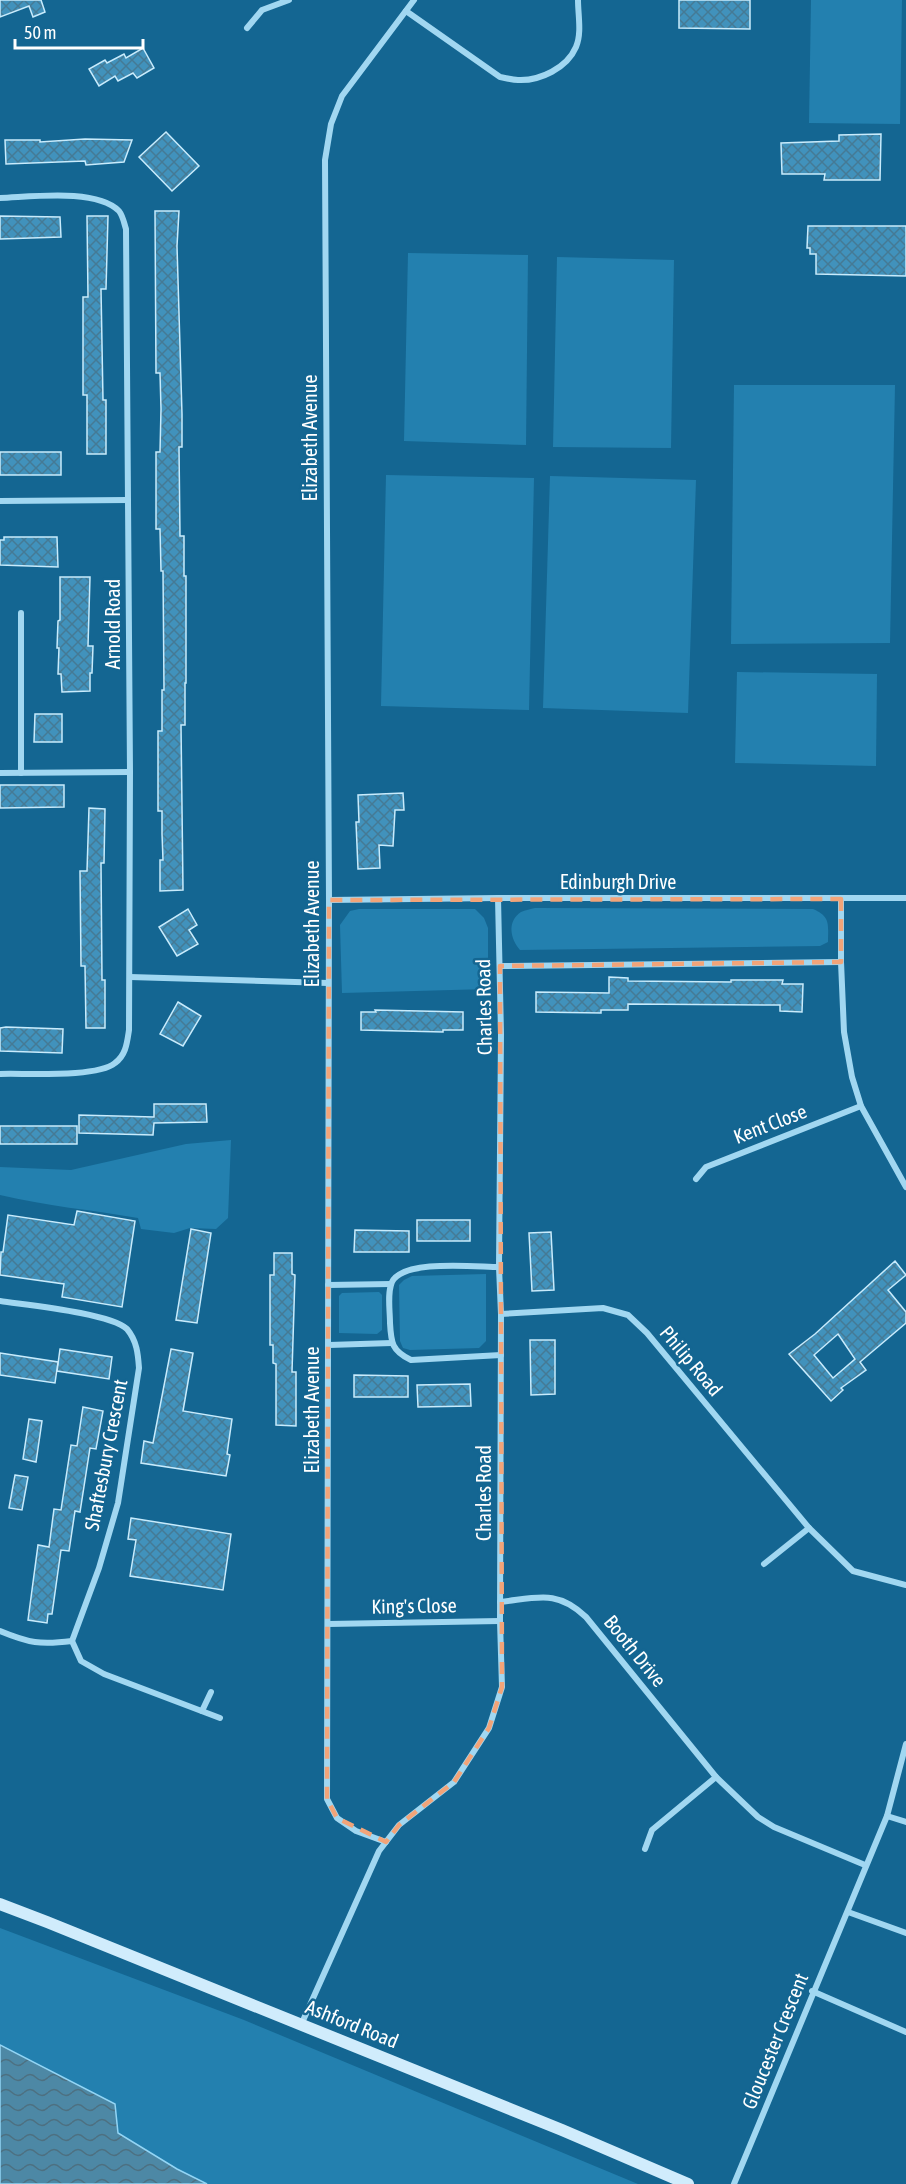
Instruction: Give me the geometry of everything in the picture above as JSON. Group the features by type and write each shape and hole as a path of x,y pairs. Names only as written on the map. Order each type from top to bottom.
{"main road":[{"name":"Ashford Road","path":"0,1905 562,2130 688,2184"}],"street":[{"path":"247,28 262,10 289,0"},
{"name":"Elizabeth Avenue","path":"386,1842 356,1831 336,1818 327,1799 329,900 325,160 331,124 342,96 414,0"},
{"path":"406,11 500,77 518,80 536,78 552,72 566,62 576,47 579,33 578,0"},
{"name":"Arnold Road","path":"0,198 57,196 96,199 110,204 121,213 126,229 130,772 130,976 129,1030 126,1049 112,1066 100,1070 0,1074"},
{"path":"0,501 128,500"},
{"path":"21,613 21,773"},
{"path":"0,773 130,772"},
{"name":"Charles Road","path":"301,2025 379,1851 399,1825 454,1782 489,1728 502,1687 498,898"},
{"name":"Edinburgh Drive","path":"329,900 906,898"},
{"path":"841,899 844,1032 852,1077 861,1106 906,1187"},
{"path":"500,966 841,962"},
{"path":"130,976 328,983"},
{"name":"Kent Close","path":"696,1179 706,1167 861,1106"},
{"path":"499,1267 417,1268 397,1275 391,1284 390,1305 392,1343 399,1354 411,1360 501,1355"},
{"path":"328,1285 391,1284"},
{"name":"Shaftesbury Crescent","path":"0,1301 105,1318 126,1328 138,1348 139,1368 118,1503 99,1568 72,1641"},
{"name":"Philip Road","path":"501,1314 603,1308 628,1316 647,1333 809,1528 853,1571 906,1585"},
{"path":"329,1345 392,1343"},
{"path":"764,1564 809,1528"},
{"name":"Booth Drive","path":"501,1602 549,1598 560,1599 574,1606 586,1617 716,1777 758,1817 774,1827 865,1865"},
{"name":"King's Close","path":"328,1624 500,1621"},
{"path":"0,1631 31,1643 52,1644 72,1641 81,1661 104,1674 220,1718"},
{"path":"202,1711 210,1692"},
{"name":"Gloucester Crescent","path":"734,2184 812,1991 848,1912 865,1865 887,1816 906,1744"},
{"path":"645,1849 652,1830 716,1777"},
{"path":"887,1816 906,1822"},
{"path":"848,1912 906,1933"},
{"path":"812,1991 906,2032"}],"highlighted area":[{"path":"841,899 841,962 500,966 502,1687 489,1728 454,1782 399,1825 386,1842 337,1818 327,1799 329,900"}],"shaded area":[{"path":"811,0 902,0 900,124 809,123"},
{"path":"408,253 528,255 526,445 404,441"},
{"path":"557,257 674,260 671,448 553,447"},
{"path":"734,385 895,385 890,643 731,644"},
{"path":"386,475 534,478 529,710 381,706"},
{"path":"550,476 696,480 688,713 543,708"},
{"path":"737,672 877,674 876,766 735,763"},
{"path":"535,908 813,909 826,918 828,942 820,946 520,950 512,936 513,921 521,912"},
{"path":"359,909 475,909 484,918 488,928 488,989 342,993 340,925 350,911"},
{"path":"231,1140 228,1218 216,1229 190,1228 174,1233 141,1229 138,1218 0,1195 0,1167 71,1170 186,1144"},
{"path":"486,1274 486,1341 479,1348 410,1350 403,1348 400,1341 399,1285 404,1280 412,1276"},
{"path":"379,1292 382,1295 382,1330 377,1334 339,1333 339,1296 342,1293"},
{"path":"0,1928 244,2020 638,2184 207,2184 177,2169 118,2133 65,2078 0,2045"}],"water":[{"path":"0,2045 115,2104 118,2133 177,2169 207,2184 0,2184"}],"building":[{"path":"0,0 41,0 45,12 33,17 29,6 0,17"},
{"path":"679,0 750,0 750,29 679,28"},
{"path":"143,48 154,68 137,78 133,73 118,81 115,76 99,86 89,69 105,60 107,63 124,54 126,58"},
{"path":"166,132 199,166 172,191 139,157"},
{"path":"881,134 880,180 824,180 825,174 782,174 781,143 839,141 839,135"},
{"path":"85,139 132,140 124,162 86,165 85,161 6,164 5,140 40,140 40,142"},
{"path":"155,211 179,211 177,246 182,414 182,447 179,447 180,536 184,536 184,576 186,576 185,725 181,725 183,890 160,891 160,860 163,860 162,811 158,811 158,731 162,731 162,690 164,690 163,571 161,571 160,529 156,529 156,452 160,452 161,409 160,373 156,373"},
{"path":"0,216 60,217 61,237 0,239"},
{"path":"87,216 108,216 106,289 101,289 106,454 87,454 87,395 83,395 83,297 88,297"},
{"path":"808,226 906,226 906,276 816,274 816,254 810,254 810,248 807,248"},
{"path":"0,452 61,452 61,475 0,475"},
{"path":"4,537 57,537 58,567 0,565 0,540 4,540"},
{"path":"60,577 90,577 88,646 93,646 90,691 62,692 61,674 58,674 59,648 57,648 58,621 60,620"},
{"path":"35,714 62,714 62,742 34,742"},
{"path":"0,785 64,785 64,807 0,808"},
{"path":"403,793 404,810 395,810 393,846 379,845 380,868 358,869 356,822 359,822 358,795"},
{"path":"89,808 105,809 104,863 101,863 102,980 105,980 105,1028 86,1028 85,966 81,966 80,871 87,871"},
{"path":"188,909 197,925 189,930 198,944 177,956 159,927"},
{"path":"609,977 628,978 628,981 783,980 782,984 803,984 802,1012 780,1011 780,1005 628,1004 628,1010 601,1010 601,1013 536,1012 536,992 609,993"},
{"path":"178,1002 201,1016 183,1046 160,1034"},
{"path":"375,1010 463,1012 463,1030 443,1030 443,1032 361,1030 361,1012 376,1012"},
{"path":"0,1028 63,1029 62,1053 0,1051"},
{"path":"154,1104 206,1104 207,1122 154,1123 153,1135 79,1133 79,1115 154,1117"},
{"path":"0,1126 77,1126 77,1144 0,1144"},
{"path":"77,1211 135,1221 122,1307 62,1297 64,1284 0,1275 1,1252 3,1252 8,1215 74,1225"},
{"path":"417,1220 470,1220 470,1241 417,1241"},
{"path":"191,1229 211,1233 197,1323 176,1320"},
{"path":"355,1230 409,1231 409,1252 354,1252"},
{"path":"551,1232 554,1290 532,1291 529,1233"},
{"path":"274,1253 292,1253 292,1274 295,1275 292,1372 296,1372 296,1426 276,1425 276,1364 273,1363 273,1345 270,1345 270,1275 274,1275"},
{"path":"895,1261 906,1275 888,1290 906,1312 906,1323 860,1362 866,1370 841,1388 843,1390 831,1401 789,1354 815,1334","holes":["838,1334 855,1359 833,1378 814,1355"]},
{"path":"530,1340 555,1340 555,1394 531,1395"},
{"path":"60,1349 112,1357 109,1379 57,1371"},
{"path":"171,1349 193,1353 183,1411 232,1419 226,1476 141,1463 144,1441 153,1443"},
{"path":"0,1353 58,1362 55,1383 0,1375"},
{"path":"354,1375 408,1376 408,1397 354,1397"},
{"path":"470,1384 471,1406 418,1407 417,1385"},
{"path":"83,1407 103,1411 96,1449 90,1448 80,1512 75,1511 69,1551 61,1550 52,1614 48,1614 47,1623 28,1620 38,1545 49,1547 54,1509 61,1510 71,1445 77,1446"},
{"path":"29,1419 42,1421 36,1462 23,1459"},
{"path":"15,1475 28,1477 22,1510 9,1508"},
{"path":"131,1518 231,1534 223,1590 130,1576 136,1540 128,1539"}]}
